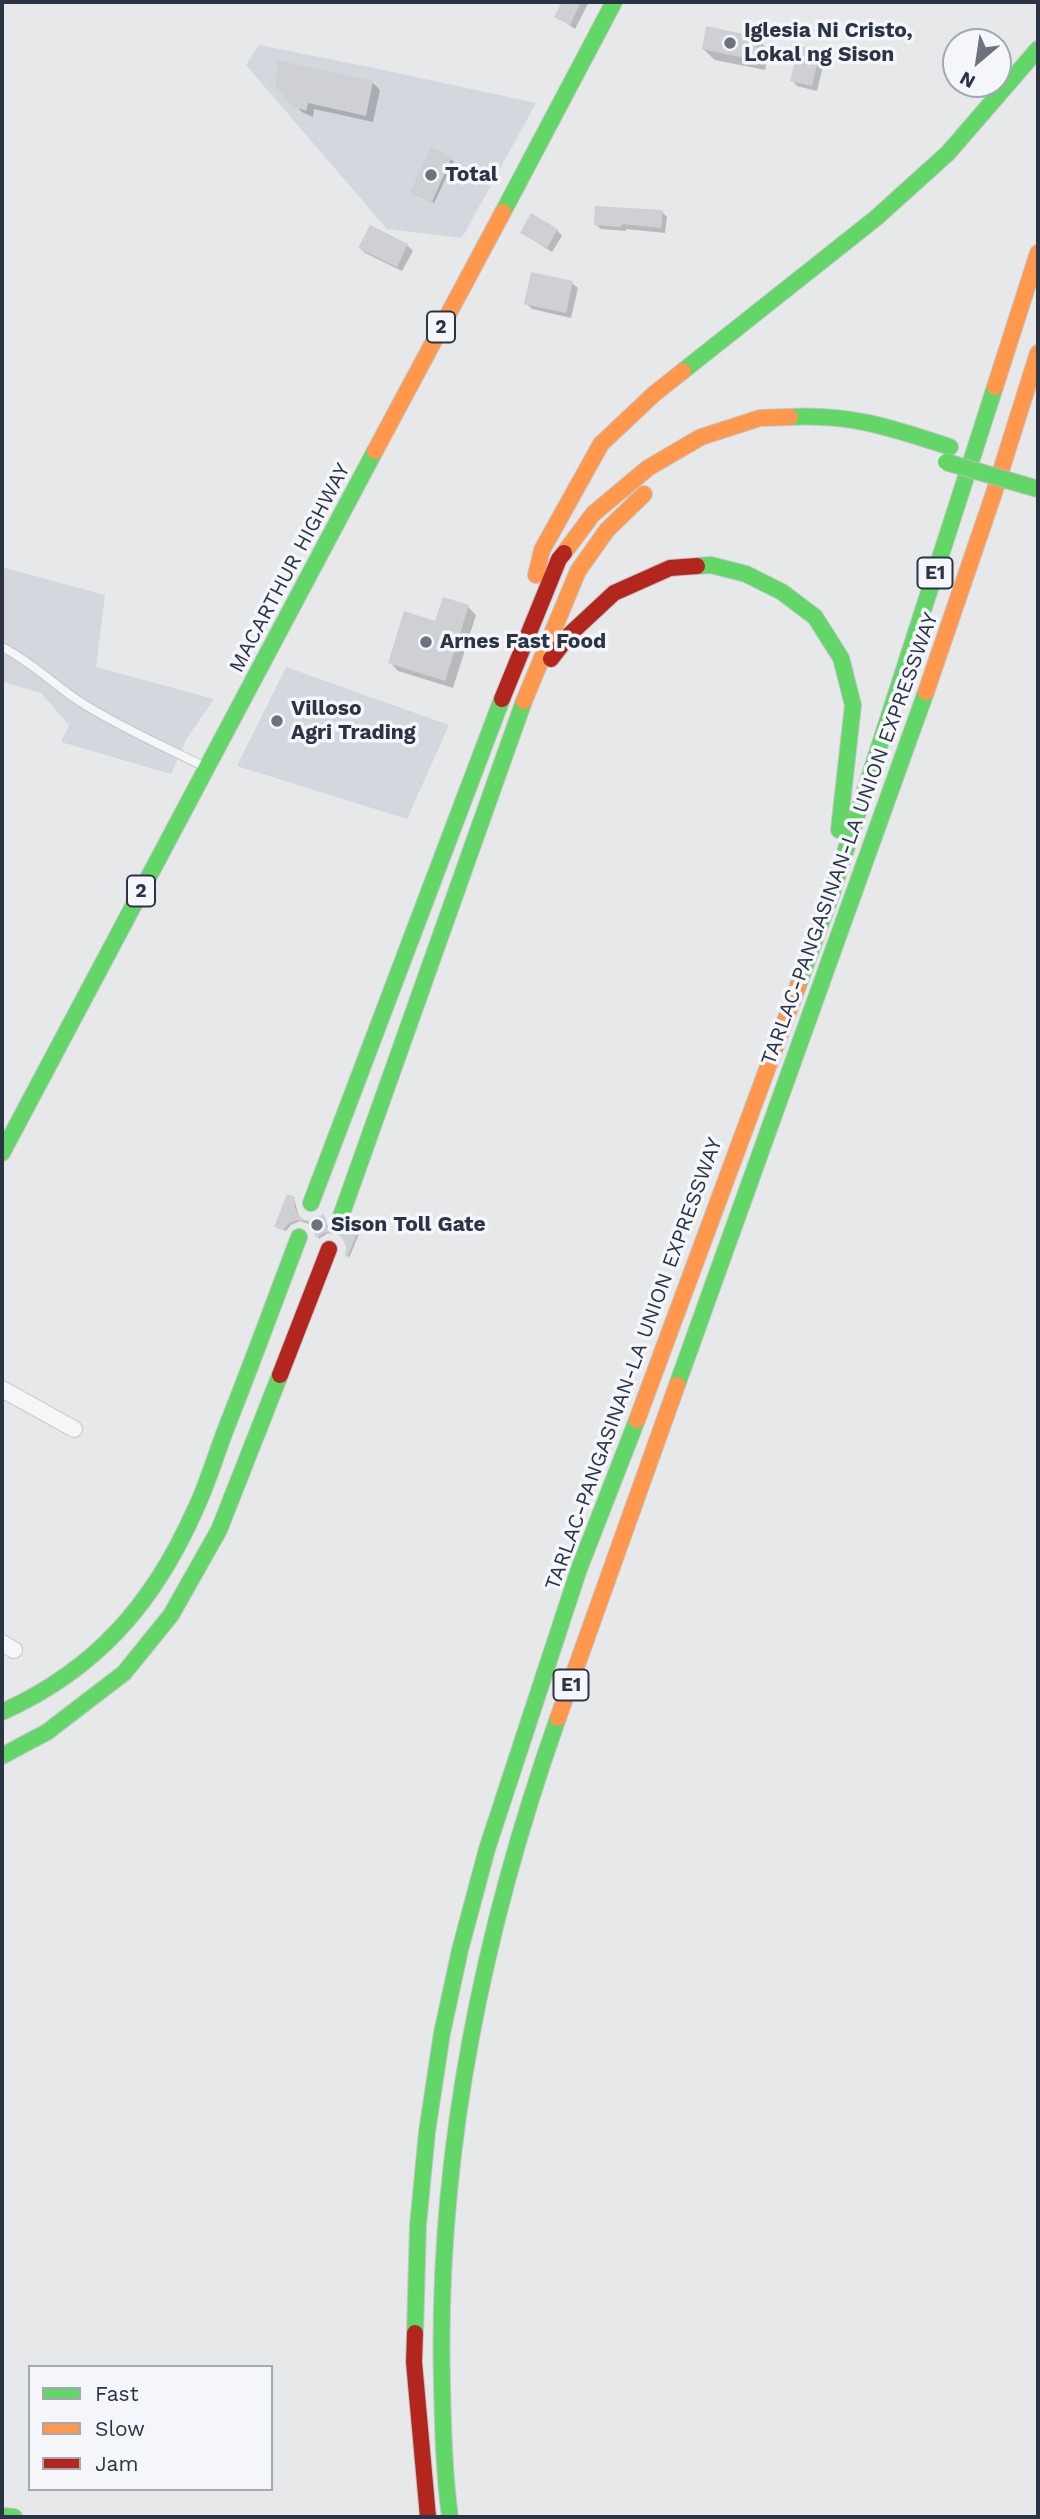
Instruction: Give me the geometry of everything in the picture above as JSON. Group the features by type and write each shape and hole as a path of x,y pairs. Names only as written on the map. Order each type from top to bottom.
{"main road":[{"name":"MACARTHUR HIGHWAY","path":"2,1153 614,2"},
{"path":"509,681 542,550 601,444 654,394 876,218 948,153 1038,49"},
{"name":"TARLAC-PANGASINAN-LA UNION EXPRESSWAY","path":"450,2517 440,2356 444,2228 454,2133 467,2052 486,1960 513,1856 634,1429 832,893 1038,253"},
{"name":"TARLAC-PANGASINAN-LA UNION EXPRESSWAY","path":"428,2517 414,2362 418,2225 427,2132 442,2033 460,1950 487,1849 593,1574 706,1298 859,886 1002,470 1038,353"},
{"path":"1002,470 1038,406"},
{"path":"311,1203 509,681 559,559 593,514 648,468 701,438 760,418 823,415 877,423 943,456 1038,489"},
{"path":"943,456 1038,472"},
{"path":"341,1216 528,690 578,571 607,530 654,484"},
{"path":"528,690 570,634 614,593 670,568 711,565 746,573 782,592 815,618 841,658 853,705 832,893"},
{"path":"2,1712 20,1705 62,1680 97,1654 147,1598 191,1519 299,1237"},
{"path":"2,1756 47,1732 124,1673 172,1615 219,1530 329,1249"},
{"path":"2,2516 14,2517"}],"street":[{"path":"2,1389 74,1429"}],"lane":[{"path":"2,647 30,662 69,694 108,719 206,767"}],"shaded area":[{"path":"259,45 536,103 462,238 387,229 246,65"},
{"path":"2,567 105,595 96,667 214,699 187,738 171,774 61,742 69,725 41,693 2,682"},
{"path":"286,667 449,725 407,819 237,766"}],"building":[{"path":"562,2 581,2 570,25 554,17"},
{"name":"Iglesia Ni Cristo, Lokal ng Sison","path":"706,26 758,37 754,60 702,49"},
{"path":"799,46 820,51 812,86 790,81"},
{"path":"277,60 373,81 366,116 308,103 306,111 293,106 276,87"},
{"name":"Total","path":"431,147 452,157 432,202 410,192"},
{"path":"595,206 663,210 661,228 622,224 621,227 594,225"},
{"path":"531,213 558,229 547,248 520,233"},
{"path":"370,225 408,244 397,267 358,248"},
{"path":"531,272 573,281 566,313 524,304"},
{"name":"Arnes Fast Food","path":"443,597 469,605 445,681 388,663 404,611 435,621"},
{"path":"287,1194 295,1197 294,1206 298,1215 305,1220 313,1220 324,1214 327,1227 335,1232 345,1233 353,1229 357,1222 361,1224 347,1257 343,1239 336,1233 326,1232 316,1238 312,1226 306,1221 297,1220 289,1223 283,1230 274,1227"}],"traffic: fast":[{"path":"503,212 614,2"},
{"path":"683,371 876,218 948,153 1038,49"},
{"path":"798,986 832,893 995,387"},
{"path":"790,417 853,420 890,428 950,447"},
{"path":"2,1153 375,451"},
{"path":"946,462 1038,489"},
{"path":"697,566 711,565 746,574 782,592 815,617 841,658 853,705 839,830"},
{"path":"677,1385 926,692"},
{"path":"311,1203 502,699"},
{"path":"341,1216 524,701"},
{"path":"2,1712 36,1695 94,1654 141,1604 161,1575 179,1544 204,1489 299,1237"},
{"path":"2,1756 47,1732 124,1673 171,1615 219,1530 280,1375"},
{"path":"415,2333 418,2225 427,2132 442,2033 460,1950 487,1849 579,1569 637,1420"},
{"path":"450,2517 443,2434 442,2299 456,2130 486,1963 531,1799 558,1718"},
{"path":"2,2516 14,2517"}],"traffic: slow":[{"path":"375,451 503,212"},
{"path":"995,387 1038,253"},
{"path":"926,692 993,496 1038,353"},
{"path":"536,575 542,550 601,444 654,394 683,371"},
{"path":"564,553 593,514 648,468 701,437 760,418 790,417"},
{"path":"524,701 578,571 607,530 644,494"},
{"path":"637,1420 798,986"},
{"path":"558,1718 677,1385"}],"traffic: jam":[{"path":"502,699 559,559 564,553"},
{"path":"551,659 570,634 614,593 670,568 697,566"},
{"path":"280,1375 329,1249"},
{"path":"415,2333 414,2362 428,2517"}],"place":[{"name":"Iglesia Ni Cristo, Lokal ng Sison","path":"730,43"},
{"name":"Total","path":"431,175"},
{"name":"Arnes Fast Food","path":"426,642"},
{"name":"Villoso Agri Trading","path":"277,721"},
{"name":"Sison Toll Gate","path":"317,1225"}]}
